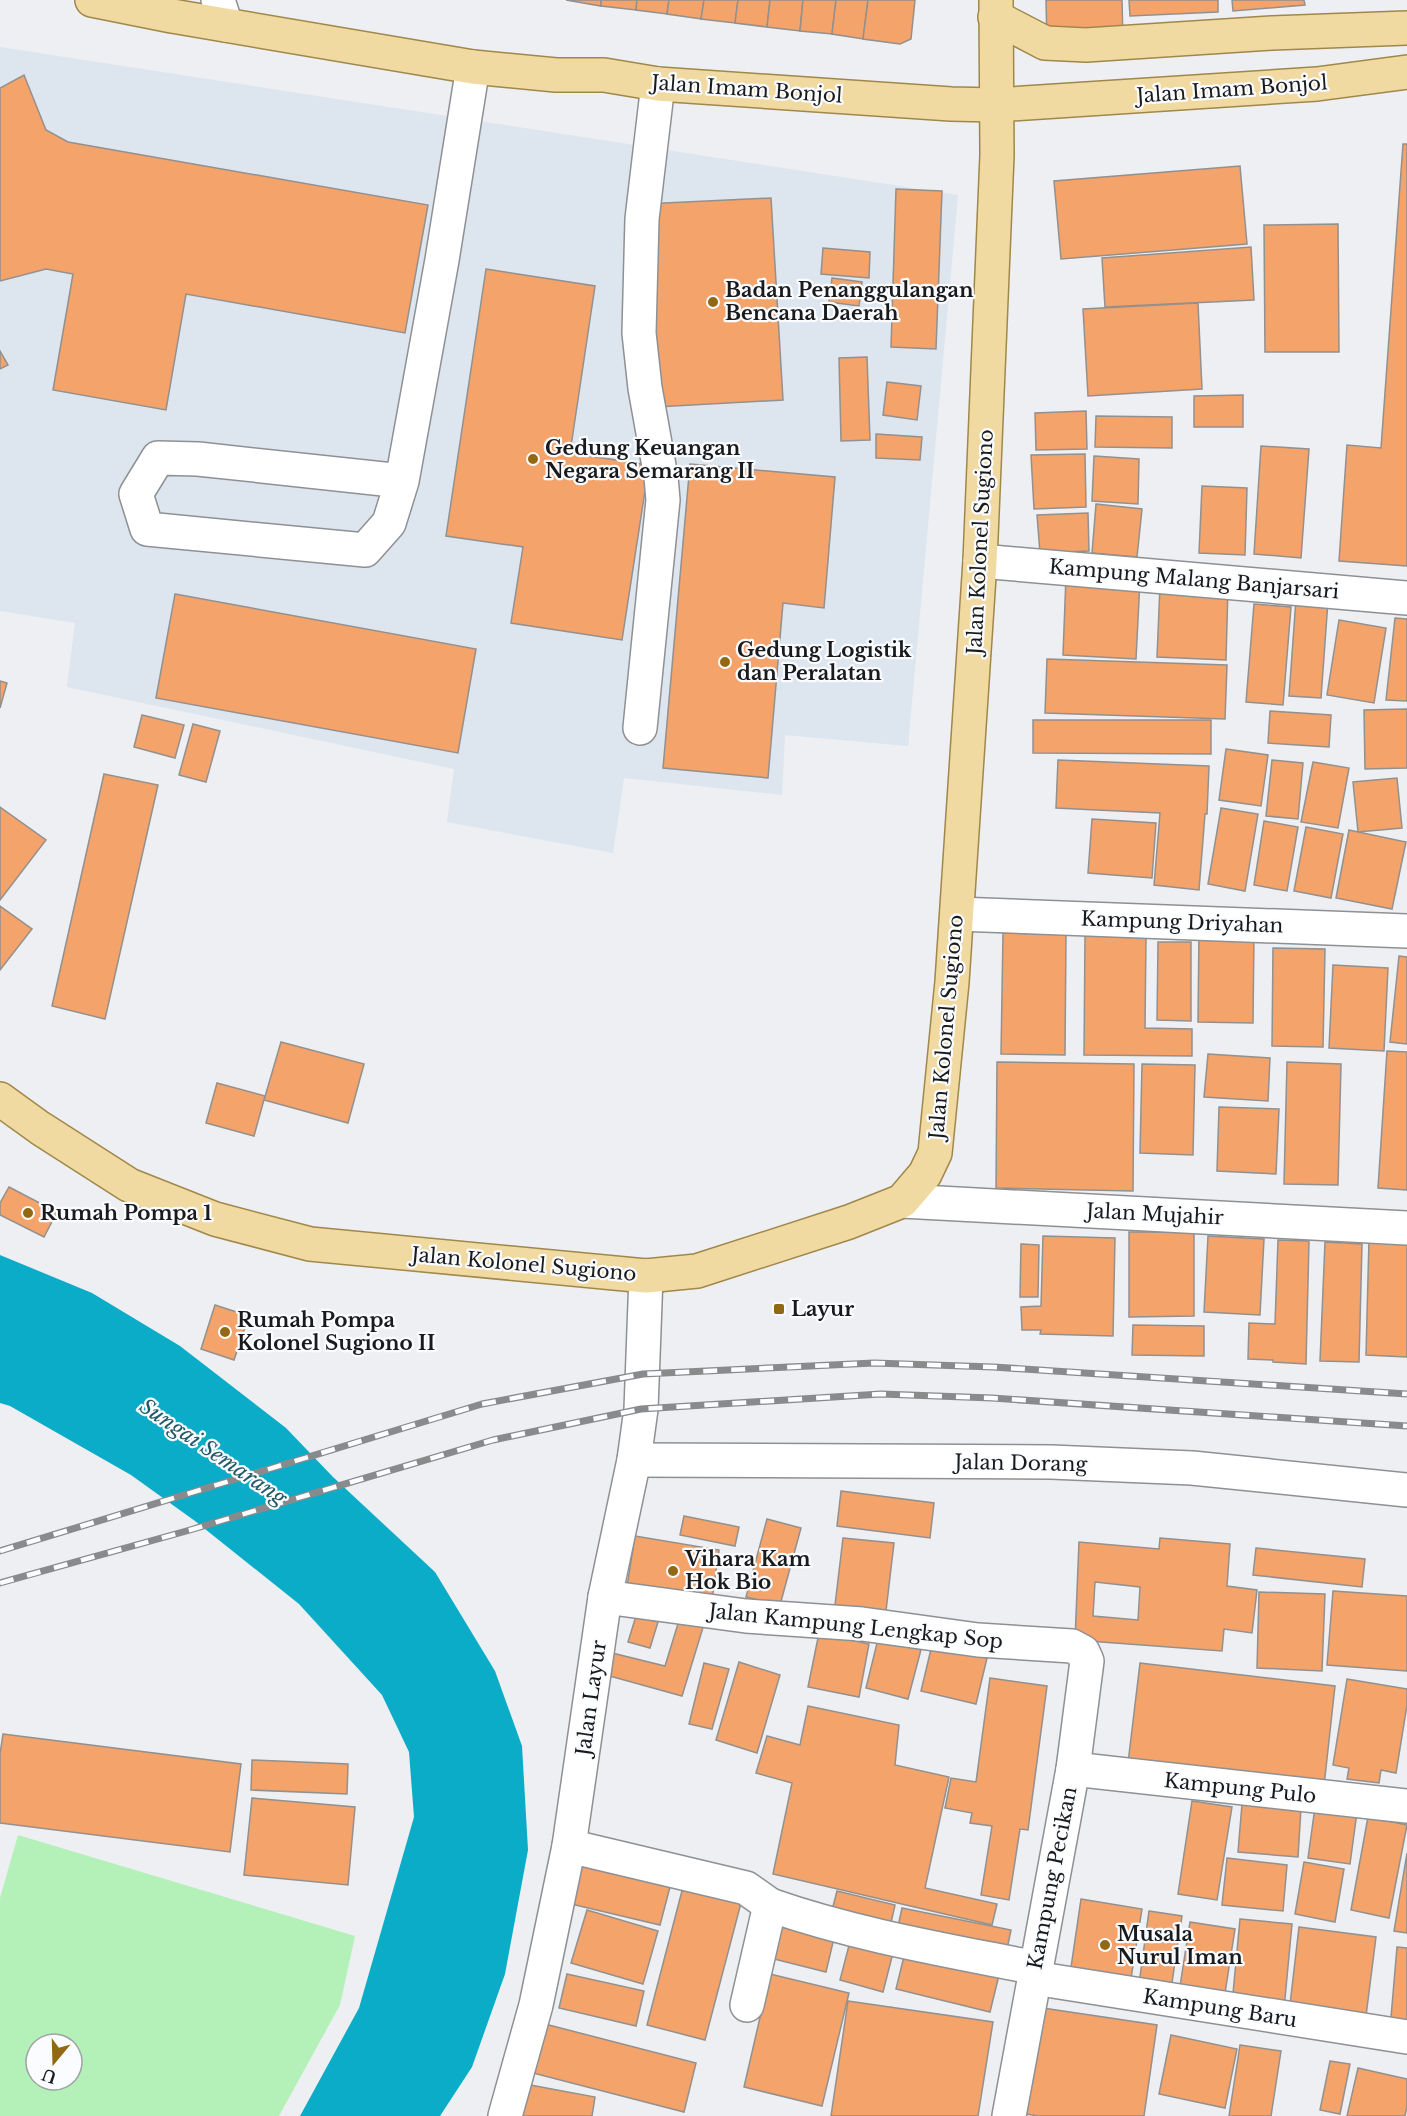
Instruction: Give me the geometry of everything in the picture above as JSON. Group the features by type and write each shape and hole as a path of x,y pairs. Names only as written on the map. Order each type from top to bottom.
{"main road":[{"name":"Jalan Imam Bonjol","path":"92,0 222,13 473,68 555,75 604,75 658,84 996,105 1317,84 1407,72"},
{"path":"995,8 1045,43 1086,45 1272,33 1407,28"},
{"name":"Jalan Kolonel Sugiono","path":"0,1098 40,1128 129,1185 215,1219 309,1244 646,1276 697,1271 849,1222 902,1200 925,1174 935,1153 952,982 980,561 998,155 995,8"}],"street":[{"path":"402,481 198,459 158,458 136,494 147,529 365,550 389,524 402,481 442,260 473,68"},
{"path":"640,728 663,500 645,388 639,333 642,219 658,84"},
{"name":"Kampung Malang Banjarsari","path":"980,561 1407,598"},
{"name":"Kampung Driyahan","path":"957,914 1407,931"},
{"name":"Jalan Mujahir","path":"902,1200 1407,1228"},
{"name":"Jalan Layur","path":"505,2116 536,2006 569,1846 605,1597 634,1460 642,1397 646,1276"},
{"name":"Jalan Dorang","path":"634,1460 1063,1462 1192,1468 1407,1490"},
{"name":"Jalan Kampung Lengkap Sop","path":"605,1597 746,1616 862,1624 978,1640 1072,1646"},
{"name":"Kampung Pecikan","path":"1009,2116 1073,1770 1087,1661 1083,1652 1072,1646"},
{"name":"Kampung Pulo","path":"1073,1770 1407,1806"},
{"name":"Kampung Baru","path":"569,1846 746,1888 770,1905 815,1921 885,1939 1035,1973 1407,2037"},
{"path":"747,2005 770,1905"}],"shaded area":[{"path":"0,47 958,195 908,746 785,735 782,795 624,778 613,853 447,822 454,769 67,687 75,623 0,611"}],"green space":[{"path":"18,1835 355,1936 340,2005 279,2116 0,2116 0,1898"}],"water":[{"name":"Sungai Semarang","path":"0,1255 92,1293 180,1346 286,1428 333,1477 435,1572 495,1671 522,1746 528,1850 505,1974 472,2067 440,2116 300,2116 359,2008 414,1817 409,1752 382,1695 299,1604 195,1521 131,1475 10,1406 0,1403"}],"building":[{"path":"566,0 601,0 601,6"},
{"path":"601,0 637,0 636,10 601,6"},
{"path":"637,0 669,0 667,14 636,10"},
{"path":"669,0 704,0 701,19 667,14"},
{"path":"704,0 738,0 735,23 701,19"},
{"path":"738,0 770,0 767,27 735,23"},
{"path":"770,0 803,0 800,31 767,27"},
{"path":"803,0 836,0 832,34 800,31"},
{"path":"836,0 868,0 863,39 832,34"},
{"path":"868,0 915,0 911,39 900,44 863,39"},
{"path":"1046,0 1122,0 1123,41 1047,43"},
{"path":"1129,0 1218,0 1218,12 1130,16"},
{"path":"1232,0 1304,0 1305,5 1233,11"},
{"path":"24,75 46,130 68,142 428,205 405,333 186,294 166,410 53,390 73,274 46,269 0,281 0,88"},
{"path":"1403,144 1407,144 1407,566 1339,561 1347,445 1381,448"},
{"path":"1240,166 1247,244 1061,259 1054,181"},
{"path":"896,189 942,191 936,349 891,347"},
{"name":"Badan Penanggulangan Bencana Daerah","path":"771,198 783,400 656,407 644,204"},
{"path":"1338,224 1339,352 1265,352 1264,225"},
{"path":"1251,247 1254,300 1105,307 1102,258"},
{"path":"823,248 870,252 869,278 821,274"},
{"name":"Gedung Keuangan Negara Semarang II","path":"486,269 595,286 570,453 649,465 622,640 511,623 523,547 446,536"},
{"path":"832,278 862,282 859,306 829,302"},
{"path":"1198,303 1202,389 1088,396 1083,309"},
{"path":"0,351 8,365 0,369"},
{"path":"867,357 870,440 841,441 839,358"},
{"path":"887,382 921,386 917,420 883,415"},
{"path":"1243,395 1243,427 1194,427 1194,396"},
{"path":"1086,411 1087,449 1036,450 1035,413"},
{"path":"1096,416 1172,417 1172,448 1095,447"},
{"path":"876,434 922,437 920,460 876,458"},
{"path":"1261,446 1309,449 1301,558 1254,554"},
{"path":"1085,454 1086,507 1034,509 1031,455"},
{"path":"1094,456 1139,459 1138,504 1092,501"},
{"name":"Gedung Logistik dan Peralatan","path":"690,464 835,477 824,608 783,603 768,778 663,768"},
{"path":"1202,486 1247,488 1245,555 1199,553"},
{"path":"1096,504 1142,509 1137,557 1092,553"},
{"path":"1088,513 1089,551 1040,553 1037,515"},
{"path":"1066,576 1140,580 1136,659 1063,655"},
{"path":"1160,586 1228,588 1226,660 1157,657"},
{"path":"175,594 476,649 458,753 156,698"},
{"path":"1296,599 1328,601 1321,698 1289,696"},
{"path":"1254,604 1291,607 1283,705 1246,702"},
{"path":"1395,618 1407,619 1407,701 1386,700"},
{"path":"1339,620 1386,628 1374,703 1327,695"},
{"path":"1047,659 1227,665 1225,719 1045,713"},
{"path":"0,681 7,683 0,708"},
{"path":"1407,709 1407,768 1365,769 1364,710"},
{"path":"1270,711 1331,715 1329,747 1268,743"},
{"path":"142,715 184,725 175,758 134,747"},
{"path":"1033,720 1211,720 1211,754 1033,753"},
{"path":"193,724 220,731 206,782 179,775"},
{"path":"1226,749 1268,755 1261,806 1219,800"},
{"path":"1058,760 1209,766 1207,814 1205,814 1199,890 1154,885 1160,813 1056,808"},
{"path":"1272,760 1303,763 1298,819 1266,816"},
{"path":"1313,762 1349,768 1338,828 1301,822"},
{"path":"104,774 158,785 105,1019 52,1006"},
{"path":"1397,778 1402,828 1358,832 1353,782"},
{"path":"0,807 46,840 0,900"},
{"path":"1221,808 1258,814 1245,891 1208,884"},
{"path":"1092,819 1156,823 1152,878 1088,873"},
{"path":"1264,821 1298,827 1287,891 1254,885"},
{"path":"1306,827 1343,834 1331,898 1294,891"},
{"path":"1349,830 1406,842 1392,909 1336,898"},
{"path":"0,906 32,929 0,970"},
{"path":"1199,931 1254,932 1253,1023 1198,1022"},
{"path":"1003,933 1066,934 1065,1055 1001,1054"},
{"path":"1085,936 1146,937 1145,1028 1192,1029 1192,1056 1084,1055"},
{"path":"1158,942 1191,942 1191,1021 1157,1020"},
{"path":"1273,948 1325,949 1323,1047 1272,1046"},
{"path":"1399,956 1407,957 1407,1044 1390,1042"},
{"path":"1333,965 1388,968 1384,1051 1329,1048"},
{"path":"281,1042 364,1064 348,1123 264,1100"},
{"path":"1387,1051 1407,1052 1407,1190 1378,1188"},
{"path":"1208,1054 1270,1058 1268,1101 1204,1097"},
{"path":"997,1062 1134,1064 1133,1191 996,1188"},
{"path":"1287,1062 1341,1064 1338,1185 1284,1184"},
{"path":"1142,1064 1195,1065 1193,1155 1140,1153"},
{"path":"217,1083 265,1096 254,1136 206,1123"},
{"path":"1219,1107 1279,1109 1276,1174 1217,1171"},
{"name":"Rumah Pompa 1","path":"9,1187 57,1212 44,1237 0,1215 0,1203"},
{"path":"1129,1232 1194,1232 1194,1316 1129,1317"},
{"path":"1043,1236 1115,1238 1113,1336 1040,1334 1041,1330 1022,1330 1021,1307 1041,1306"},
{"path":"1208,1236 1264,1239 1260,1315 1204,1312"},
{"path":"1369,1239 1407,1240 1407,1357 1366,1355"},
{"path":"1278,1240 1309,1241 1306,1364 1248,1359 1249,1323 1275,1324"},
{"path":"1325,1242 1362,1244 1359,1362 1320,1361"},
{"path":"1021,1244 1039,1245 1038,1297 1020,1297"},
{"name":"Rumah Pompa Kolonel Sugiono II","path":"215,1305 249,1316 234,1360 201,1349"},
{"path":"1133,1325 1204,1326 1204,1356 1132,1355"},
{"path":"841,1491 934,1503 930,1538 837,1526"},
{"path":"684,1516 739,1527 735,1546 680,1535"},
{"path":"767,1519 801,1528 780,1605 746,1597"},
{"name":"Vihara Kam Hok Bio","path":"635,1536 719,1550 711,1607 626,1593"},
{"path":"843,1538 894,1543 886,1611 835,1605"},
{"path":"1160,1538 1230,1544 1227,1586 1257,1590 1252,1633 1224,1629 1222,1651 1075,1640 1079,1542 1159,1549","holes":["1095,1582 1140,1587 1138,1620 1093,1616"]},
{"path":"1256,1548 1365,1559 1362,1587 1253,1575"},
{"path":"1333,1591 1407,1596 1407,1671 1327,1665"},
{"path":"1259,1592 1325,1594 1322,1671 1257,1668"},
{"path":"681,1614 705,1621 682,1696 606,1675 612,1653 665,1666"},
{"path":"636,1616 658,1622 650,1648 628,1642"},
{"path":"880,1631 923,1642 908,1699 866,1688"},
{"path":"819,1633 869,1644 859,1697 808,1687"},
{"path":"932,1645 987,1658 976,1704 921,1691"},
{"path":"739,1662 780,1675 757,1753 716,1740"},
{"path":"704,1663 729,1669 712,1729 689,1724"},
{"path":"1140,1663 1335,1686 1324,1786 1128,1763"},
{"path":"990,1678 1047,1686 1028,1830 1020,1829 1009,1900 981,1895 992,1826 970,1823 972,1813 945,1808 951,1778 976,1782"},
{"path":"1347,1679 1407,1689 1407,1705 1396,1773 1381,1770 1379,1783 1347,1779 1349,1768 1333,1765"},
{"path":"808,1706 899,1725 895,1765 949,1777 925,1888 997,1904 992,1925 773,1874 792,1783 756,1773 767,1736 800,1745"},
{"path":"3,1734 241,1764 230,1852 0,1823 0,1754"},
{"path":"252,1760 348,1764 347,1794 251,1790"},
{"path":"252,1798 355,1807 348,1885 244,1875"},
{"path":"1192,1801 1232,1807 1217,1900 1178,1894"},
{"path":"1242,1804 1301,1808 1298,1857 1238,1852"},
{"path":"1315,1807 1357,1812 1350,1864 1308,1858"},
{"path":"1368,1817 1407,1825 1389,1918 1351,1910"},
{"path":"1407,1853 1407,1933 1394,1931"},
{"path":"1227,1858 1287,1865 1283,1911 1222,1905"},
{"path":"1304,1862 1344,1869 1335,1922 1295,1914"},
{"path":"580,1866 670,1887 660,1925 571,1904"},
{"path":"683,1887 741,1903 705,2040 647,2025"},
{"path":"837,1891 895,1905 888,1936 829,1922"},
{"name":"Musala Nurul Iman","path":"1081,1899 1142,1909 1129,1991 1069,1981"},
{"path":"902,1908 1011,1930 1005,1959 896,1936"},
{"path":"587,1910 658,1931 643,1984 571,1963"},
{"path":"1149,1911 1182,1916 1170,1996 1138,1991"},
{"path":"1240,1919 1292,1924 1284,2009 1232,2004"},
{"path":"1190,1922 1235,1929 1223,2006 1178,1999"},
{"path":"782,1926 834,1938 826,1972 774,1959"},
{"path":"1299,1927 1376,1937 1365,2024 1289,2013"},
{"path":"852,1934 895,1945 883,1992 840,1980"},
{"path":"907,1944 1001,1967 990,2012 896,1989"},
{"path":"1397,1947 1407,1948 1407,2031 1390,2029"},
{"path":"567,1974 644,1991 636,2026 559,2008"},
{"path":"770,1974 849,1993 822,2106 744,2087"},
{"path":"848,2001 993,2022 978,2116 831,2116"},
{"path":"1036,2007 1157,2025 1144,2116 1038,2116 1020,2113"},
{"path":"545,2024 696,2063 684,2112 533,2073"},
{"path":"1171,2035 1237,2049 1225,2108 1159,2094"},
{"path":"1240,2045 1281,2051 1271,2116 1229,2116"},
{"path":"1330,2061 1350,2064 1340,2114 1320,2110"},
{"path":"1358,2068 1407,2079 1405,2116 1347,2116"},
{"path":"525,2084 595,2097 592,2116 519,2116"}],"railway":[{"path":"0,1551 482,1404 643,1374 874,1363 993,1367 1407,1394"},
{"path":"0,1583 190,1530 493,1440 641,1409 881,1394 992,1398 1407,1426"}],"place":[{"name":"Badan Penanggulangan Bencana Daerah","path":"713,302"},
{"name":"Gedung Keuangan Negara Semarang II","path":"533,459"},
{"name":"Gedung Logistik dan Peralatan","path":"725,662"},
{"name":"Rumah Pompa 1","path":"28,1213"},
{"name":"Layur","path":"779,1309"},
{"name":"Rumah Pompa Kolonel Sugiono II","path":"225,1332"},
{"name":"Vihara Kam Hok Bio","path":"673,1571"},
{"name":"Musala Nurul Iman","path":"1105,1945"}]}
